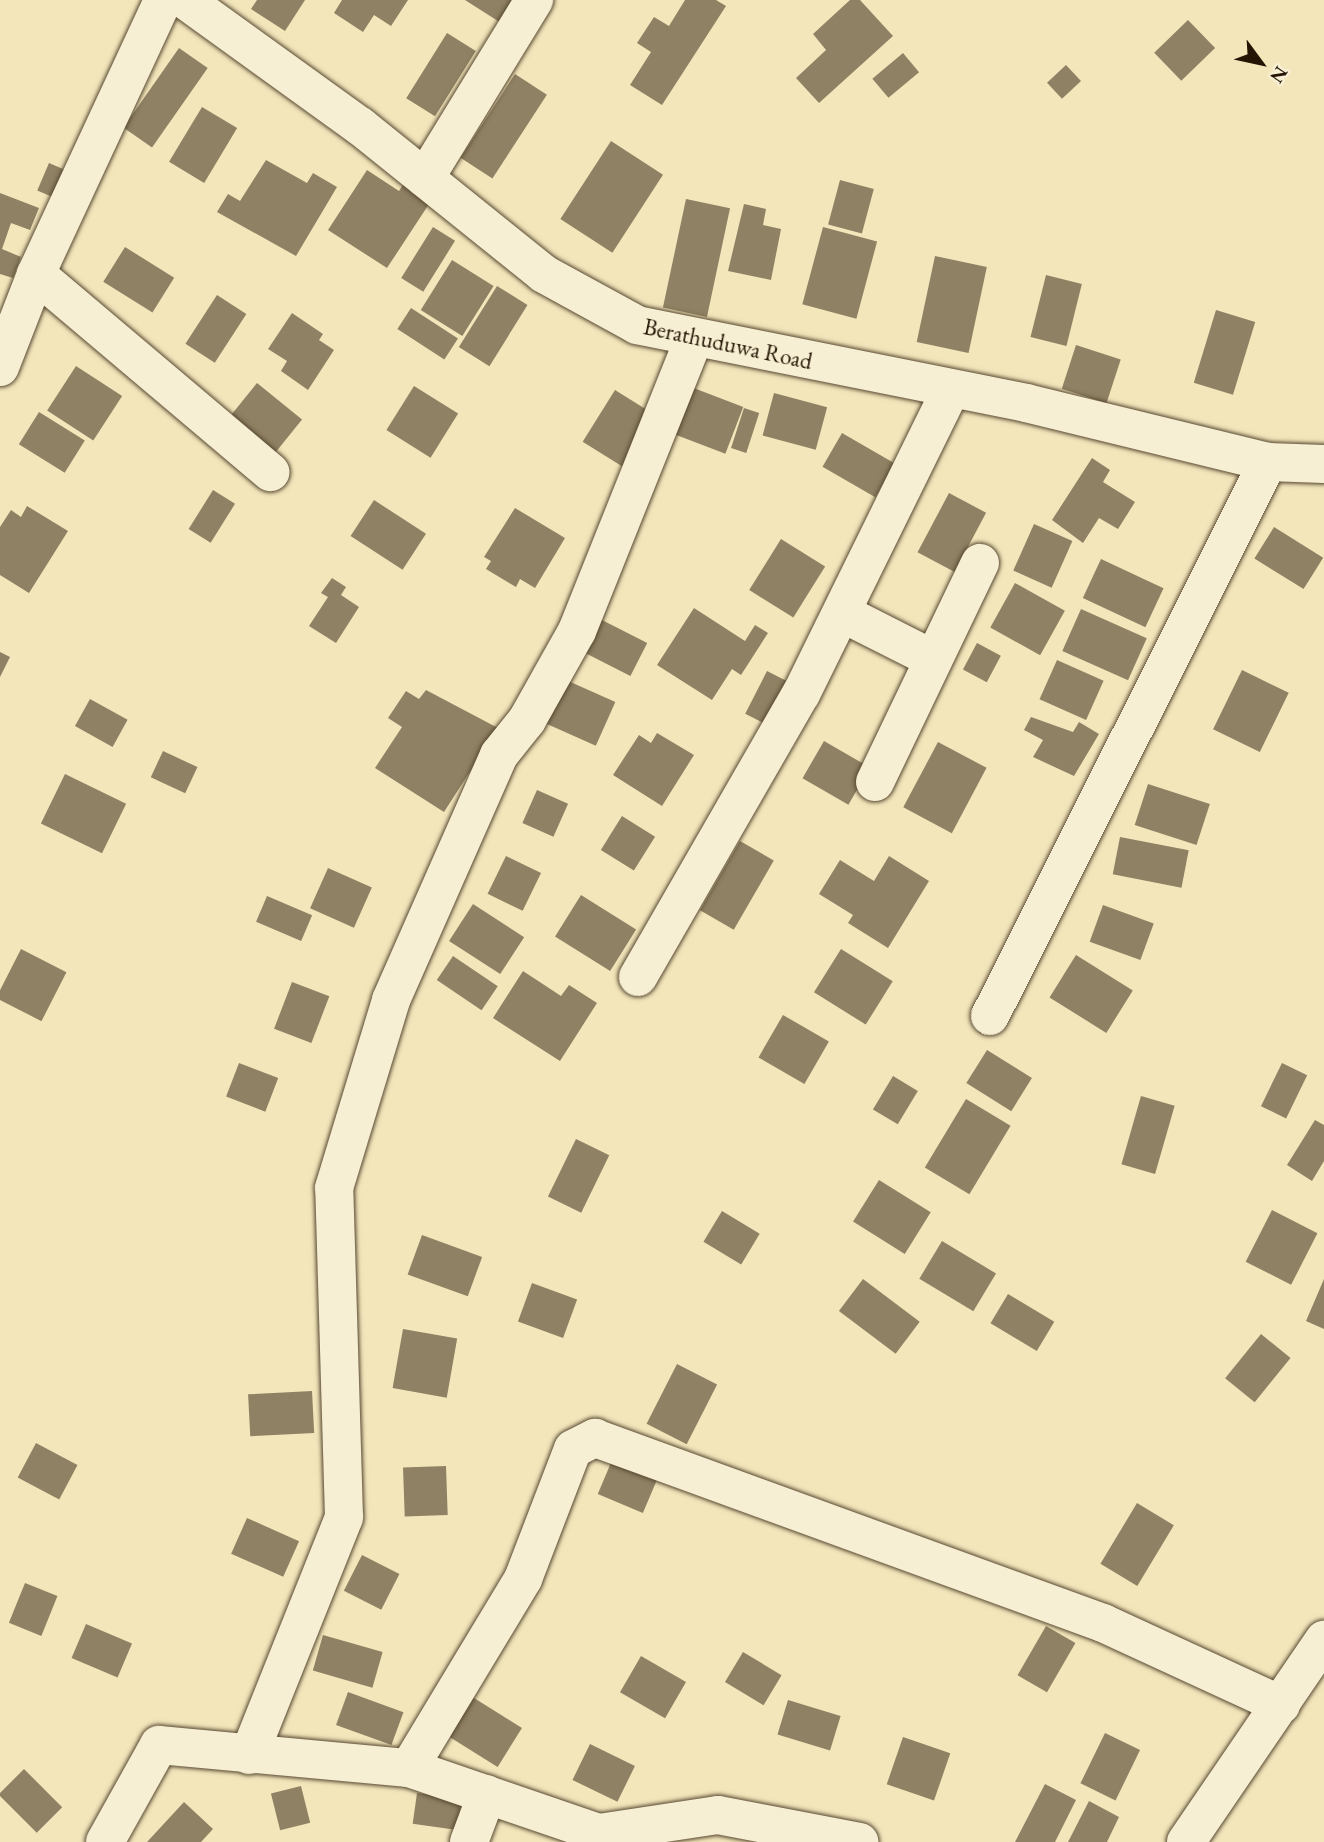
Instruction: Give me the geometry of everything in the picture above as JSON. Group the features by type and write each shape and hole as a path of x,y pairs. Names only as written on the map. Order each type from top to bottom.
{"street":[{"path":"0,367 36,274 163,0"},
{"name":"Berathuduwa Road","path":"185,0 425,178 544,274 596,306 636,325 951,389 1268,462 1324,464"},
{"path":"425,178 534,0"},
{"path":"36,274 270,472"},
{"path":"248,1755 344,1517 334,1188 391,1000 499,755 527,720 577,632 694,338"},
{"path":"638,977 842,613 951,389"},
{"path":"990,1016 1268,462"},
{"path":"875,782 931,657 980,563"},
{"path":"842,613 931,657"},
{"path":"409,1768 523,1579 573,1450 595,1438 1103,1623 1281,1705"},
{"path":"1186,1842 1324,1640"},
{"path":"105,1842 159,1745 409,1768 599,1833 718,1815 859,1842"},
{"path":"469,1842 487,1794"}],"building":[{"path":"257,0 305,0 285,31 251,9"},
{"path":"342,0 408,0 391,26 374,15 363,32 334,13"},
{"path":"465,0 516,0 501,23"},
{"path":"685,0 716,0 726,6 662,105 630,85 651,52 637,43 654,17 669,26"},
{"path":"850,0 860,0 893,36 819,103 796,78 826,50 813,34"},
{"path":"1188,20 1215,48 1181,81 1154,53"},
{"path":"447,33 476,51 435,116 406,98"},
{"path":"179,48 208,68 152,148 123,127"},
{"path":"903,53 919,72 888,98 872,79"},
{"path":"1066,65 1081,81 1062,99 1047,83"},
{"path":"515,74 547,95 492,179 461,158"},
{"path":"202,107 237,128 204,183 169,162"},
{"path":"611,141 663,175 612,253 560,219"},
{"path":"266,160 307,183 313,173 337,187 296,256 217,212 228,194 240,201"},
{"path":"49,163 73,173 61,201 37,191"},
{"path":"367,170 399,191 404,183 431,201 387,268 328,230"},
{"path":"840,180 874,189 862,233 828,224"},
{"path":"0,193 39,208 30,230 11,223 2,249 21,257 13,278 0,274"},
{"path":"686,199 730,208 707,317 663,308"},
{"path":"744,204 766,209 763,225 781,229 771,280 728,271"},
{"path":"433,227 455,241 423,292 401,278"},
{"path":"823,227 877,241 856,319 802,304"},
{"path":"125,247 174,278 152,313 103,282"},
{"path":"935,256 987,267 969,353 917,342"},
{"path":"452,260 494,286 462,336 421,310"},
{"path":"1046,275 1082,284 1066,346 1031,337"},
{"path":"497,286 528,305 489,366 459,347"},
{"path":"217,295 246,314 215,363 185,344"},
{"path":"411,308 458,338 444,359 397,329"},
{"path":"1216,310 1255,322 1233,395 1194,383"},
{"path":"292,313 323,334 319,340 334,350 308,390 281,371 287,361 268,349"},
{"path":"1076,345 1121,360 1106,403 1062,389"},
{"path":"76,366 122,396 93,440 47,410"},
{"path":"257,383 302,420 275,453 230,416"},
{"path":"414,386 458,414 431,458 386,430"},
{"path":"691,387 743,407 725,454 673,434"},
{"path":"615,390 659,418 627,469 583,442"},
{"path":"774,393 827,407 816,450 763,436"},
{"path":"744,408 759,413 746,453 731,448"},
{"path":"39,412 85,441 65,473 19,444"},
{"path":"842,433 895,464 875,497 822,467"},
{"path":"1092,458 1110,470 1103,482 1135,502 1118,529 1099,518 1083,543 1052,520"},
{"path":"213,490 235,504 211,543 189,529"},
{"path":"949,493 986,513 955,572 918,552"},
{"path":"374,500 426,534 403,570 351,536"},
{"path":"27,506 68,531 29,593 0,575 0,527 11,510 21,517"},
{"path":"515,508 565,538 535,588 520,579 516,587 486,569 491,561 484,557"},
{"path":"1034,524 1072,541 1052,588 1013,571"},
{"path":"1274,527 1323,558 1304,589 1254,558"},
{"path":"781,539 825,567 793,617 749,590"},
{"path":"1101,559 1164,588 1145,627 1083,598"},
{"path":"332,578 346,587 341,595 359,607 336,643 309,626 328,597 321,593"},
{"path":"1015,583 1065,611 1040,655 990,628"},
{"path":"694,608 745,641 755,625 768,633 741,675 732,669 712,700 657,665"},
{"path":"1081,609 1147,638 1128,680 1062,651"},
{"path":"600,619 647,643 630,676 583,652"},
{"path":"977,643 1001,656 987,682 963,669"},
{"path":"0,652 10,657 0,677"},
{"path":"1057,660 1104,681 1086,720 1040,699"},
{"path":"1242,670 1289,693 1260,752 1213,729"},
{"path":"767,671 791,683 769,726 745,714"},
{"path":"566,680 615,702 596,746 546,724"},
{"path":"426,690 498,728 444,812 375,768 402,727 388,718 406,691 419,699"},
{"path":"90,699 128,720 113,747 75,726"},
{"path":"1031,717 1073,732 1079,722 1099,734 1074,776 1033,757 1043,740 1024,730"},
{"path":"657,733 694,755 662,806 613,775 639,735 651,743"},
{"path":"824,741 870,768 848,805 802,778"},
{"path":"938,742 987,768 952,833 903,807"},
{"path":"163,751 197,767 185,793 151,777"},
{"path":"65,774 126,804 102,853 41,823"},
{"path":"1148,784 1210,804 1197,845 1135,825"},
{"path":"537,790 568,804 553,837 522,823"},
{"path":"622,816 655,837 634,871 601,850"},
{"path":"1120,837 1189,850 1181,888 1113,874"},
{"path":"740,841 774,860 734,930 700,910"},
{"path":"506,856 541,873 523,911 488,894"},
{"path":"889,856 929,881 888,948 848,923 853,915 819,894 840,860 874,881"},
{"path":"328,868 372,888 354,928 310,908"},
{"path":"581,895 636,929 610,971 555,937"},
{"path":"267,896 312,915 301,941 256,922"},
{"path":"473,904 524,937 500,974 449,941"},
{"path":"1103,905 1154,923 1140,960 1090,942"},
{"path":"21,949 66,972 41,1021 0,1000 0,990"},
{"path":"841,949 893,981 866,1025 814,992"},
{"path":"1076,955 1133,991 1106,1033 1050,997"},
{"path":"453,956 498,986 482,1010 437,980"},
{"path":"523,971 561,996 569,985 597,1003 560,1061 493,1018"},
{"path":"292,982 329,996 311,1043 274,1029"},
{"path":"783,1015 829,1042 804,1084 759,1057"},
{"path":"987,1050 1032,1078 1011,1111 966,1083"},
{"path":"239,1063 278,1078 265,1112 226,1097"},
{"path":"1282,1063 1307,1075 1286,1118 1261,1106"},
{"path":"893,1076 918,1091 898,1124 873,1109"},
{"path":"1141,1096 1175,1106 1155,1174 1121,1164"},
{"path":"966,1099 1011,1126 969,1194 925,1168"},
{"path":"1315,1120 1324,1125 1324,1161 1312,1181 1287,1165"},
{"path":"576,1139 609,1155 581,1213 548,1197"},
{"path":"879,1180 931,1212 905,1254 853,1222"},
{"path":"1272,1210 1317,1233 1291,1285 1246,1262"},
{"path":"722,1211 760,1234 741,1265 703,1242"},
{"path":"422,1235 482,1257 468,1296 408,1274"},
{"path":"942,1241 996,1273 973,1311 919,1279"},
{"path":"863,1279 920,1322 896,1354 839,1311"},
{"path":"1324,1279 1324,1329 1306,1321"},
{"path":"532,1283 577,1299 563,1338 518,1322"},
{"path":"1008,1294 1054,1322 1037,1351 990,1323"},
{"path":"403,1329 457,1339 447,1398 393,1388"},
{"path":"1261,1334 1291,1358 1255,1402 1225,1378"},
{"path":"677,1364 717,1384 687,1444 647,1424"},
{"path":"312,1391 314,1433 250,1436 248,1394"},
{"path":"36,1443 77,1465 59,1500 18,1477"},
{"path":"613,1458 658,1477 643,1513 598,1494"},
{"path":"446,1466 448,1515 405,1516 403,1468"},
{"path":"1137,1503 1174,1525 1137,1586 1100,1564"},
{"path":"247,1518 299,1541 283,1577 231,1554"},
{"path":"362,1555 399,1574 381,1610 344,1591"},
{"path":"25,1583 57,1596 41,1636 9,1623"},
{"path":"86,1624 132,1644 118,1678 72,1658"},
{"path":"1046,1626 1075,1643 1047,1692 1018,1675"},
{"path":"323,1635 383,1652 372,1688 313,1671"},
{"path":"743,1652 782,1675 764,1705 725,1682"},
{"path":"641,1656 686,1682 665,1718 620,1692"},
{"path":"348,1692 403,1712 391,1745 336,1725"},
{"path":"466,1693 522,1728 498,1767 442,1732"},
{"path":"788,1700 841,1716 830,1751 777,1734"},
{"path":"1105,1733 1140,1750 1116,1800 1080,1783"},
{"path":"903,1737 950,1753 934,1801 887,1784"},
{"path":"590,1744 635,1766 617,1802 572,1780"},
{"path":"24,1769 62,1807 37,1833 0,1796"},
{"path":"1045,1784 1076,1800 1055,1842 1015,1842"},
{"path":"301,1786 310,1823 280,1830 271,1793"},
{"path":"417,1793 462,1799 457,1830 413,1824"},
{"path":"1089,1801 1119,1817 1107,1842 1068,1842"},
{"path":"184,1802 213,1829 201,1842 147,1842"}]}
